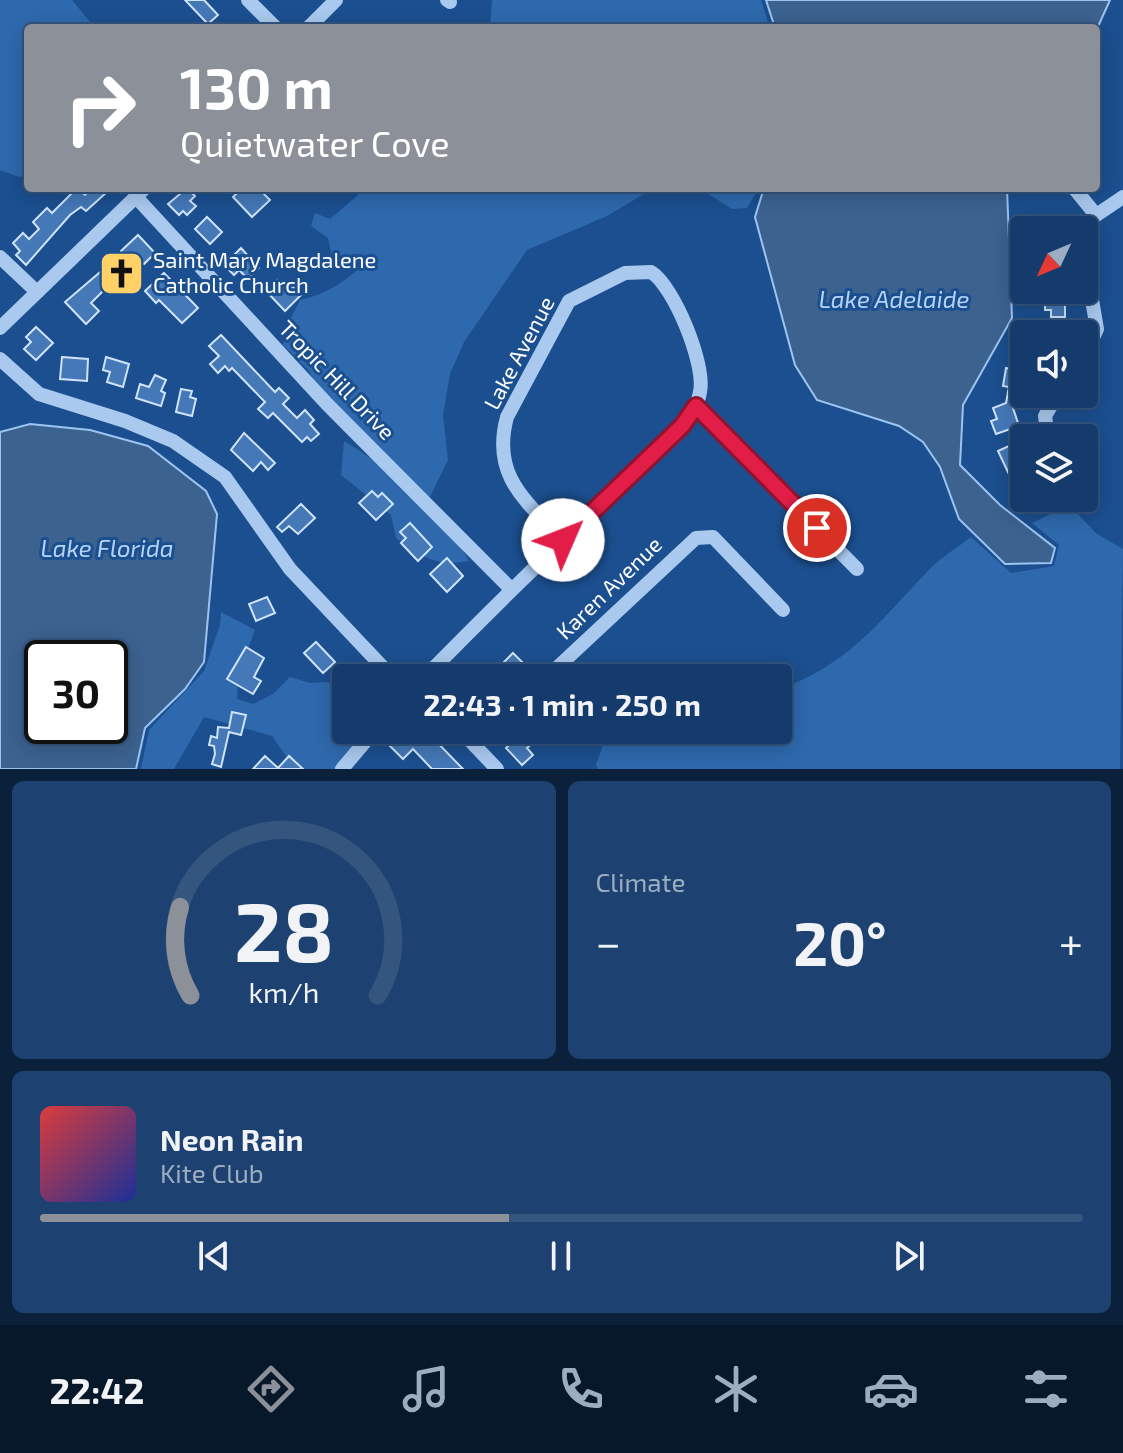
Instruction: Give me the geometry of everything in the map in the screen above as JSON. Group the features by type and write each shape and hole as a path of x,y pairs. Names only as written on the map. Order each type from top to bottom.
{"street":[{"path":"248,0 272,24"},
{"path":"312,24 336,0"},
{"path":"0,328 140,192"},
{"name":"Tropic Hill Drive","path":"140,192 327,404 511,589"},
{"path":"1077,192 1096,215 1123,197"},
{"path":"0,257 37,292"},
{"name":"Lake Avenue","path":"563,540 517,492 502,456 502,436 507,417 569,301 625,273 651,272 661,278 697,358 701,378 696,406"},
{"path":"0,359 39,394 125,421 173,441 225,477 290,569 380,664"},
{"path":"438,664 511,589 682,426 696,406 857,569"},
{"name":"Karen Avenue","path":"561,664 689,542 705,535 721,544 783,610"},
{"path":"342,769 363,744"},
{"path":"475,746 497,769"}],"shaded area":[{"path":"0,0 72,0 92,24 24,24 24,175 19,177 0,170"},
{"path":"492,0 761,0 769,24 490,24"},
{"path":"356,192 647,192 607,216 527,250 464,342 450,374 443,415 448,460 429,499 317,385 308,370 283,345 288,324 300,300 322,293 341,282 375,253 356,258 332,256 328,238 311,226 315,213 330,219 358,195"},
{"path":"705,192 757,192 747,208 732,209"},
{"path":"344,441 377,462 461,547 469,561 447,563 430,559 396,538 391,515 341,475"},
{"path":"1055,512 1076,512 1097,534 1123,549 1120,769 598,769 596,765 603,744 792,744 792,684 843,655 877,625 932,567 971,537 1011,573 1054,566 1059,545 1032,523"},
{"path":"221,612 255,630 239,673 237,699 253,704 273,694 290,677 310,683 328,682 332,686 332,744 357,744 336,769 295,769 272,736 204,717 174,769 141,769 149,730 204,671 220,625"}],"water":[{"path":"766,0 1110,0 1099,24 774,24"},
{"name":"Lake Adelaide","path":"763,192 1007,192 1012,318 963,405 960,465 1000,505 1055,548 1051,563 1005,564 959,519 940,467 923,442 899,426 817,400 795,365 755,217"},
{"name":"Lake Florida","path":"30,424 90,430 148,446 206,491 217,514 204,662 185,689 145,728 136,769 0,769 0,432"}],"building":[{"path":"185,0 204,0 218,15 208,24"},
{"path":"73,192 85,195 88,192 107,192 86,211 81,207 70,215 26,265 16,255 20,251 13,243 23,233 29,239 39,229 33,222 47,208 52,213"},
{"path":"182,192 191,192 195,196 190,201 196,206 187,215 183,211 179,215 168,204"},
{"path":"238,192 262,192 270,200 252,217 233,197"},
{"path":"207,217 222,232 210,244 195,229"},
{"path":"138,235 155,253 144,264 137,257 132,262 121,251"},
{"path":"241,248 259,268 248,279 239,270 234,275 224,265"},
{"path":"112,262 127,278 110,294 105,289 91,303 99,311 86,324 65,302"},
{"path":"164,273 198,308 182,323 145,291"},
{"path":"277,280 287,290 292,286 301,295 285,311 266,291"},
{"path":"1045,304 1065,304 1065,317 1051,317 1051,310 1045,310"},
{"path":"36,327 53,343 36,360 24,349 31,342 26,337"},
{"path":"221,335 275,392 279,388 289,398 283,404 297,418 305,410 314,420 310,424 319,434 311,441 307,437 302,442 273,413 268,418 258,409 265,402 232,368 229,371 225,366 218,373 210,364 219,356 209,346"},
{"path":"62,357 88,359 87,381 60,379"},
{"path":"106,357 129,364 123,387 107,382 110,372 103,370"},
{"path":"1006,368 1010,369 1010,408 1013,408 1018,424 1010,424 1010,429 996,434 991,421 997,419 993,408 1006,403 1009,387 1003,386"},
{"path":"155,375 166,380 161,391 165,393 161,406 136,398 140,384 149,387"},
{"path":"181,389 192,391 190,397 196,399 192,416 176,412"},
{"path":"244,433 275,463 268,470 261,462 253,471 231,450"},
{"path":"1010,446 1010,476 998,451"},
{"path":"372,491 378,497 382,493 393,504 376,520 359,503"},
{"path":"301,504 315,518 298,534 289,526 282,532 277,527"},
{"path":"410,523 432,547 418,561 401,543 406,538 400,532"},
{"path":"447,558 463,576 447,592 430,574"},
{"path":"267,597 275,613 256,621 249,604"},
{"path":"316,642 335,662 323,673 304,653"},
{"path":"246,647 264,658 254,677 261,681 253,694 227,679"},
{"path":"513,653 523,663 522,664 502,664"},
{"path":"232,712 246,715 241,735 229,732 221,767 212,764 214,746 209,745 211,736 217,738 218,727 229,728"},
{"path":"388,744 439,744 463,769 432,769 413,749 403,759"},
{"path":"510,744 531,744 527,748 533,755 522,765 506,748"},
{"path":"265,756 278,768 289,756 303,769 253,769"}],"place":[{"name":"Saint Mary Magdalene Catholic Church","path":"122,273"}],"route":[{"path":"563,540 682,426 696,406 817,528"}]}
